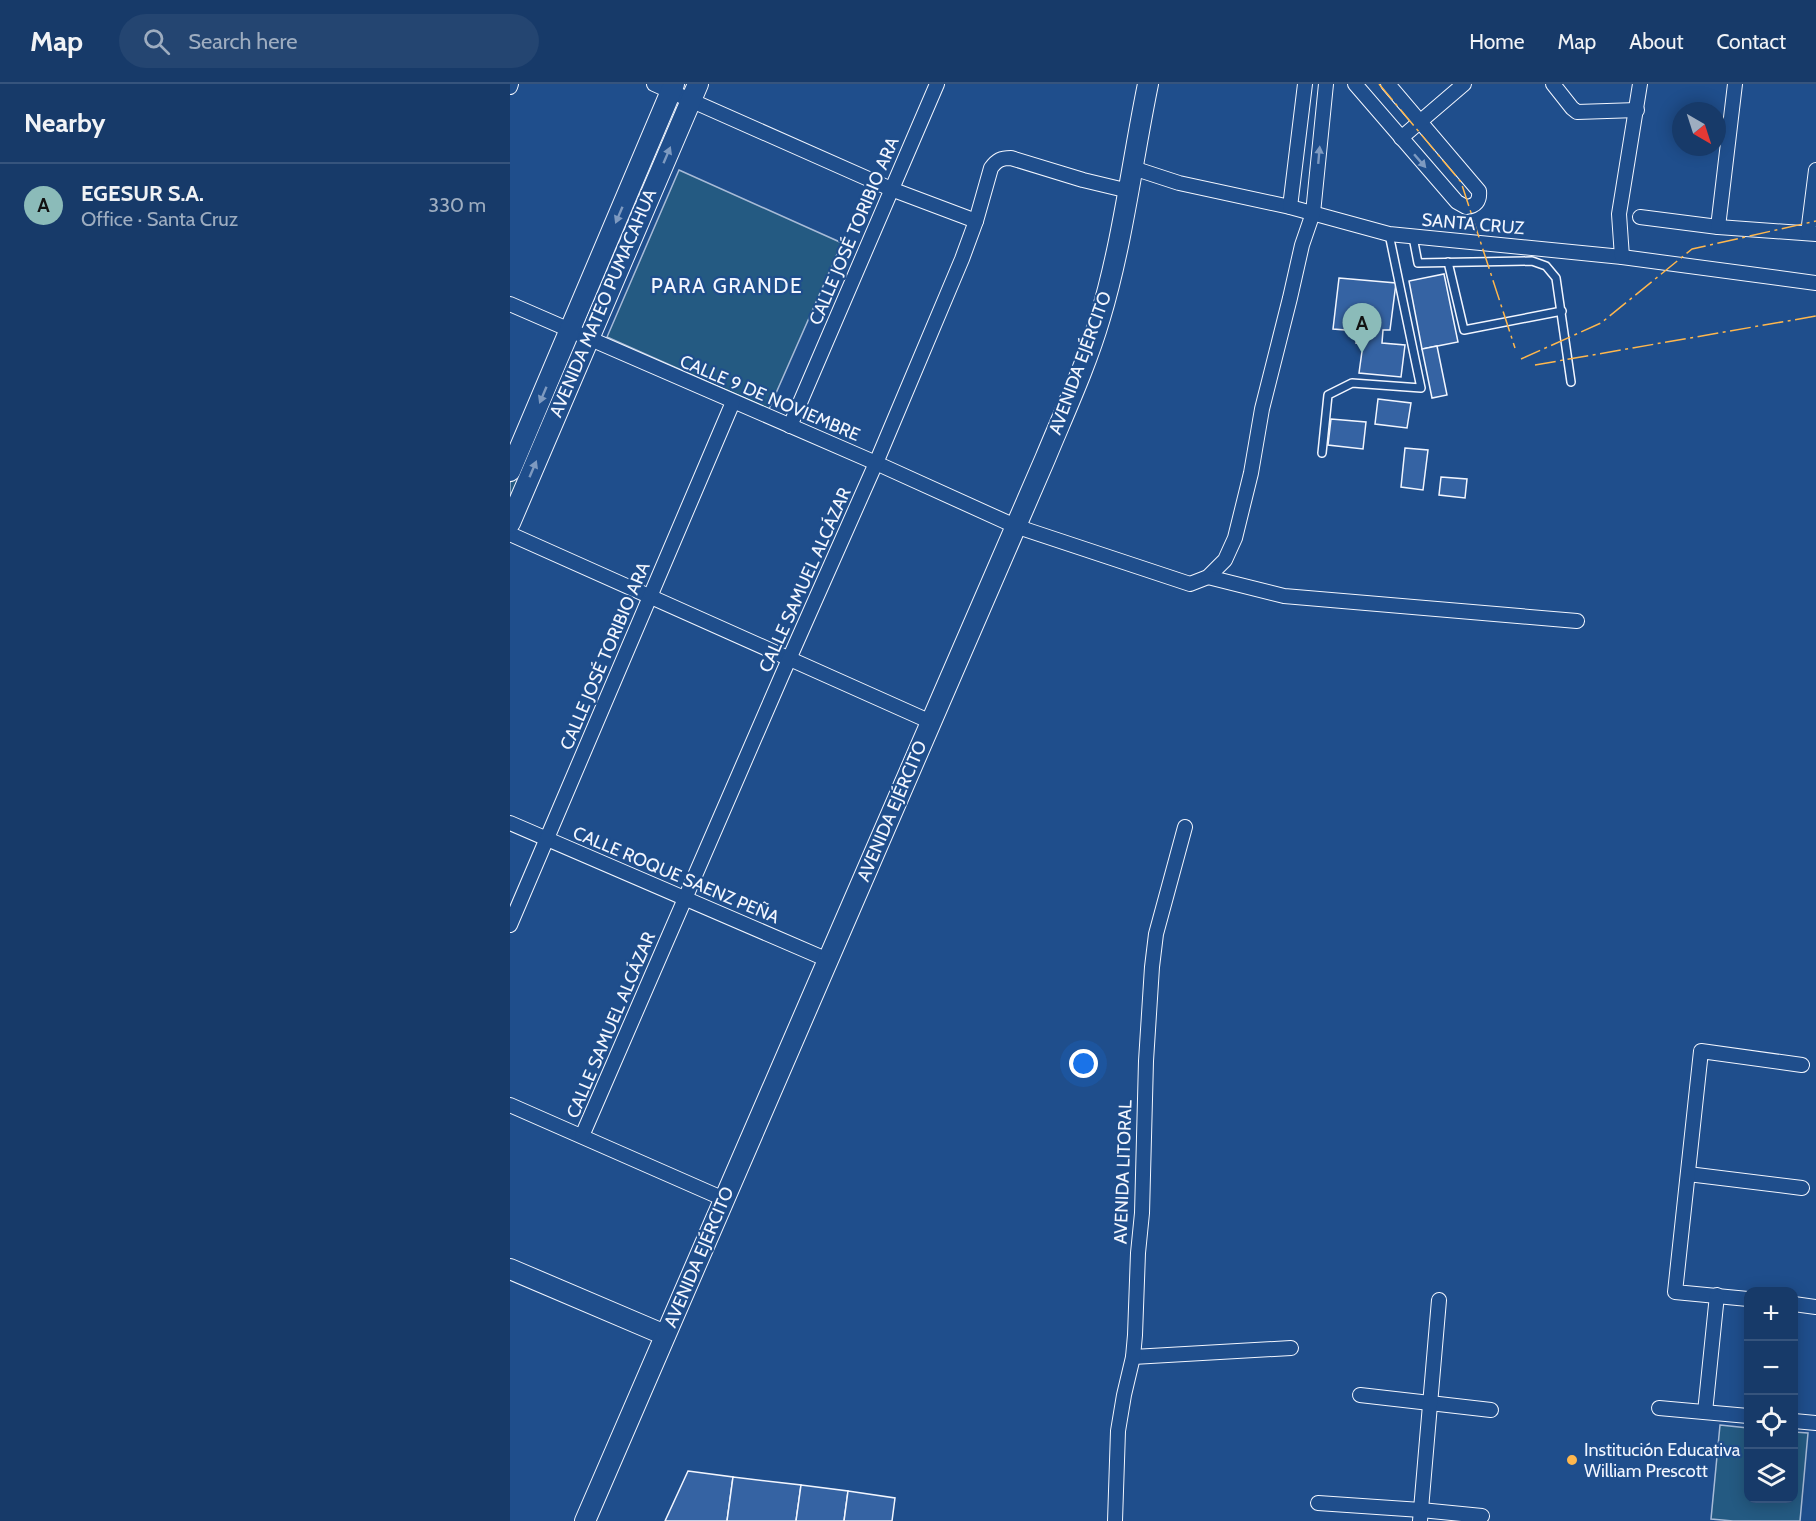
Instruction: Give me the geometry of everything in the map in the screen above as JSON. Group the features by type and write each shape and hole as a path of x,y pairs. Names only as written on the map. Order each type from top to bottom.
{"main road":[{"name":"AVENIDA EJÉRCITO","path":"585,1521 1080,374 1100,320 1113,268 1148,84"},
{"name":"AVENIDA MATEO PUMACAHUA","path":"510,523 666,87"},
{"name":"AVENIDA MATEO PUMACAHUA","path":"510,471 579,334 694,92"},
{"path":"510,1269 665,1335"}],"street":[{"name":"CALLE JOSÉ TORIBIO ARA","path":"790,426 937,84"},
{"path":"1290,207 1305,84"},
{"path":"1208,577 1225,560 1235,538 1251,473 1262,409 1302,245 1313,213 1326,84"},
{"path":"1355,84 1457,202 1466,207 1476,204 1479,191 1388,84"},
{"path":"1401,138 1464,84"},
{"path":"1553,84 1577,112 1637,110"},
{"path":"1622,257 1619,214 1640,84"},
{"path":"1719,227 1734,84"},
{"path":"666,87 694,92 891,189 976,221"},
{"name":"CALLE SAMUEL ALCÁZAR","path":"582,1136 876,463 962,259 976,221 991,168 996,161 1011,158 1129,191"},
{"name":"SANTA CRUZ","path":"1133,168 1179,183 1290,207 1389,234 1622,257 1816,283"},
{"path":"1640,217 1719,227 1812,234 1816,170"},
{"name":"CALLE 9 DE NOVIEMBRE","path":"510,304 1016,526 1190,584 1208,577"},
{"name":"CALLE JOSÉ TORIBIO ARA","path":"510,925 733,402"},
{"path":"510,534 931,722"},
{"path":"1208,577 1284,596 1576,621"},
{"name":"CALLE ROQUE SAENZ PEÑA","path":"510,823 828,960"},
{"name":"AVENIDA LITORAL","path":"1115,1521 1118,1431 1133,1358 1135,1335 1152,967 1156,934 1185,826"},
{"path":"1744,1298 1675,1292 1701,1051 1802,1065"},
{"path":"510,1105 724,1199"},
{"path":"1688,1174 1802,1188"},
{"path":"1705,1412 1717,1295"},
{"path":"1420,1515 1439,1300"},
{"path":"1798,1305 1816,1307"},
{"path":"1133,1358 1292,1348"},
{"path":"1360,1395 1491,1410"},
{"path":"1659,1408 1744,1416"},
{"path":"1798,1421 1816,1423"},
{"path":"1318,1503 1420,1515 1482,1516"}],"lane":[{"path":"1322,453 1328,395 1352,383 1421,388 1389,234"},
{"path":"1413,237 1418,263 1532,261 1546,266 1556,278 1571,382"},
{"path":"1448,262 1464,330 1562,311"}],"shaded area":[{"path":"672,106 678,110 588,318 580,316"},
{"path":"679,170 842,243 769,409 607,337"},
{"path":"567,348 574,351 510,506 510,483"},
{"path":"1720,1425 1744,1428 1744,1503 1798,1503 1798,1432 1808,1433 1800,1521 1711,1519"}],"building":[{"path":"1444,274 1458,342 1422,349 1409,281"},
{"path":"1339,278 1396,283 1390,330 1383,330 1382,343 1405,345 1401,377 1359,373 1363,344 1356,343 1358,331 1333,329"},
{"path":"1437,346 1447,395 1432,398 1422,349"},
{"path":"1378,399 1411,403 1407,428 1375,424"},
{"path":"1331,419 1366,422 1363,449 1328,445"},
{"path":"1405,448 1428,450 1423,490 1401,487"},
{"path":"1441,477 1467,479 1465,498 1439,495"},
{"path":"688,1471 733,1477 727,1521 665,1521"},
{"path":"733,1477 801,1485 796,1521 727,1521"},
{"path":"801,1485 848,1491 844,1521 796,1521"},
{"path":"848,1491 895,1498 892,1521 844,1521"}],"power":[{"path":"1379,84 1461,182 1515,348"},
{"path":"1521,359 1601,323 1692,249 1816,221"},
{"path":"1535,365 1816,316"}],"place":[{"name":"EGESUR S.A.","path":"1362,353"},
{"name":"Institución Educativa William Prescott","path":"1572,1460"}],"district":[{"name":"PARA GRANDE","path":"727,285"}]}
